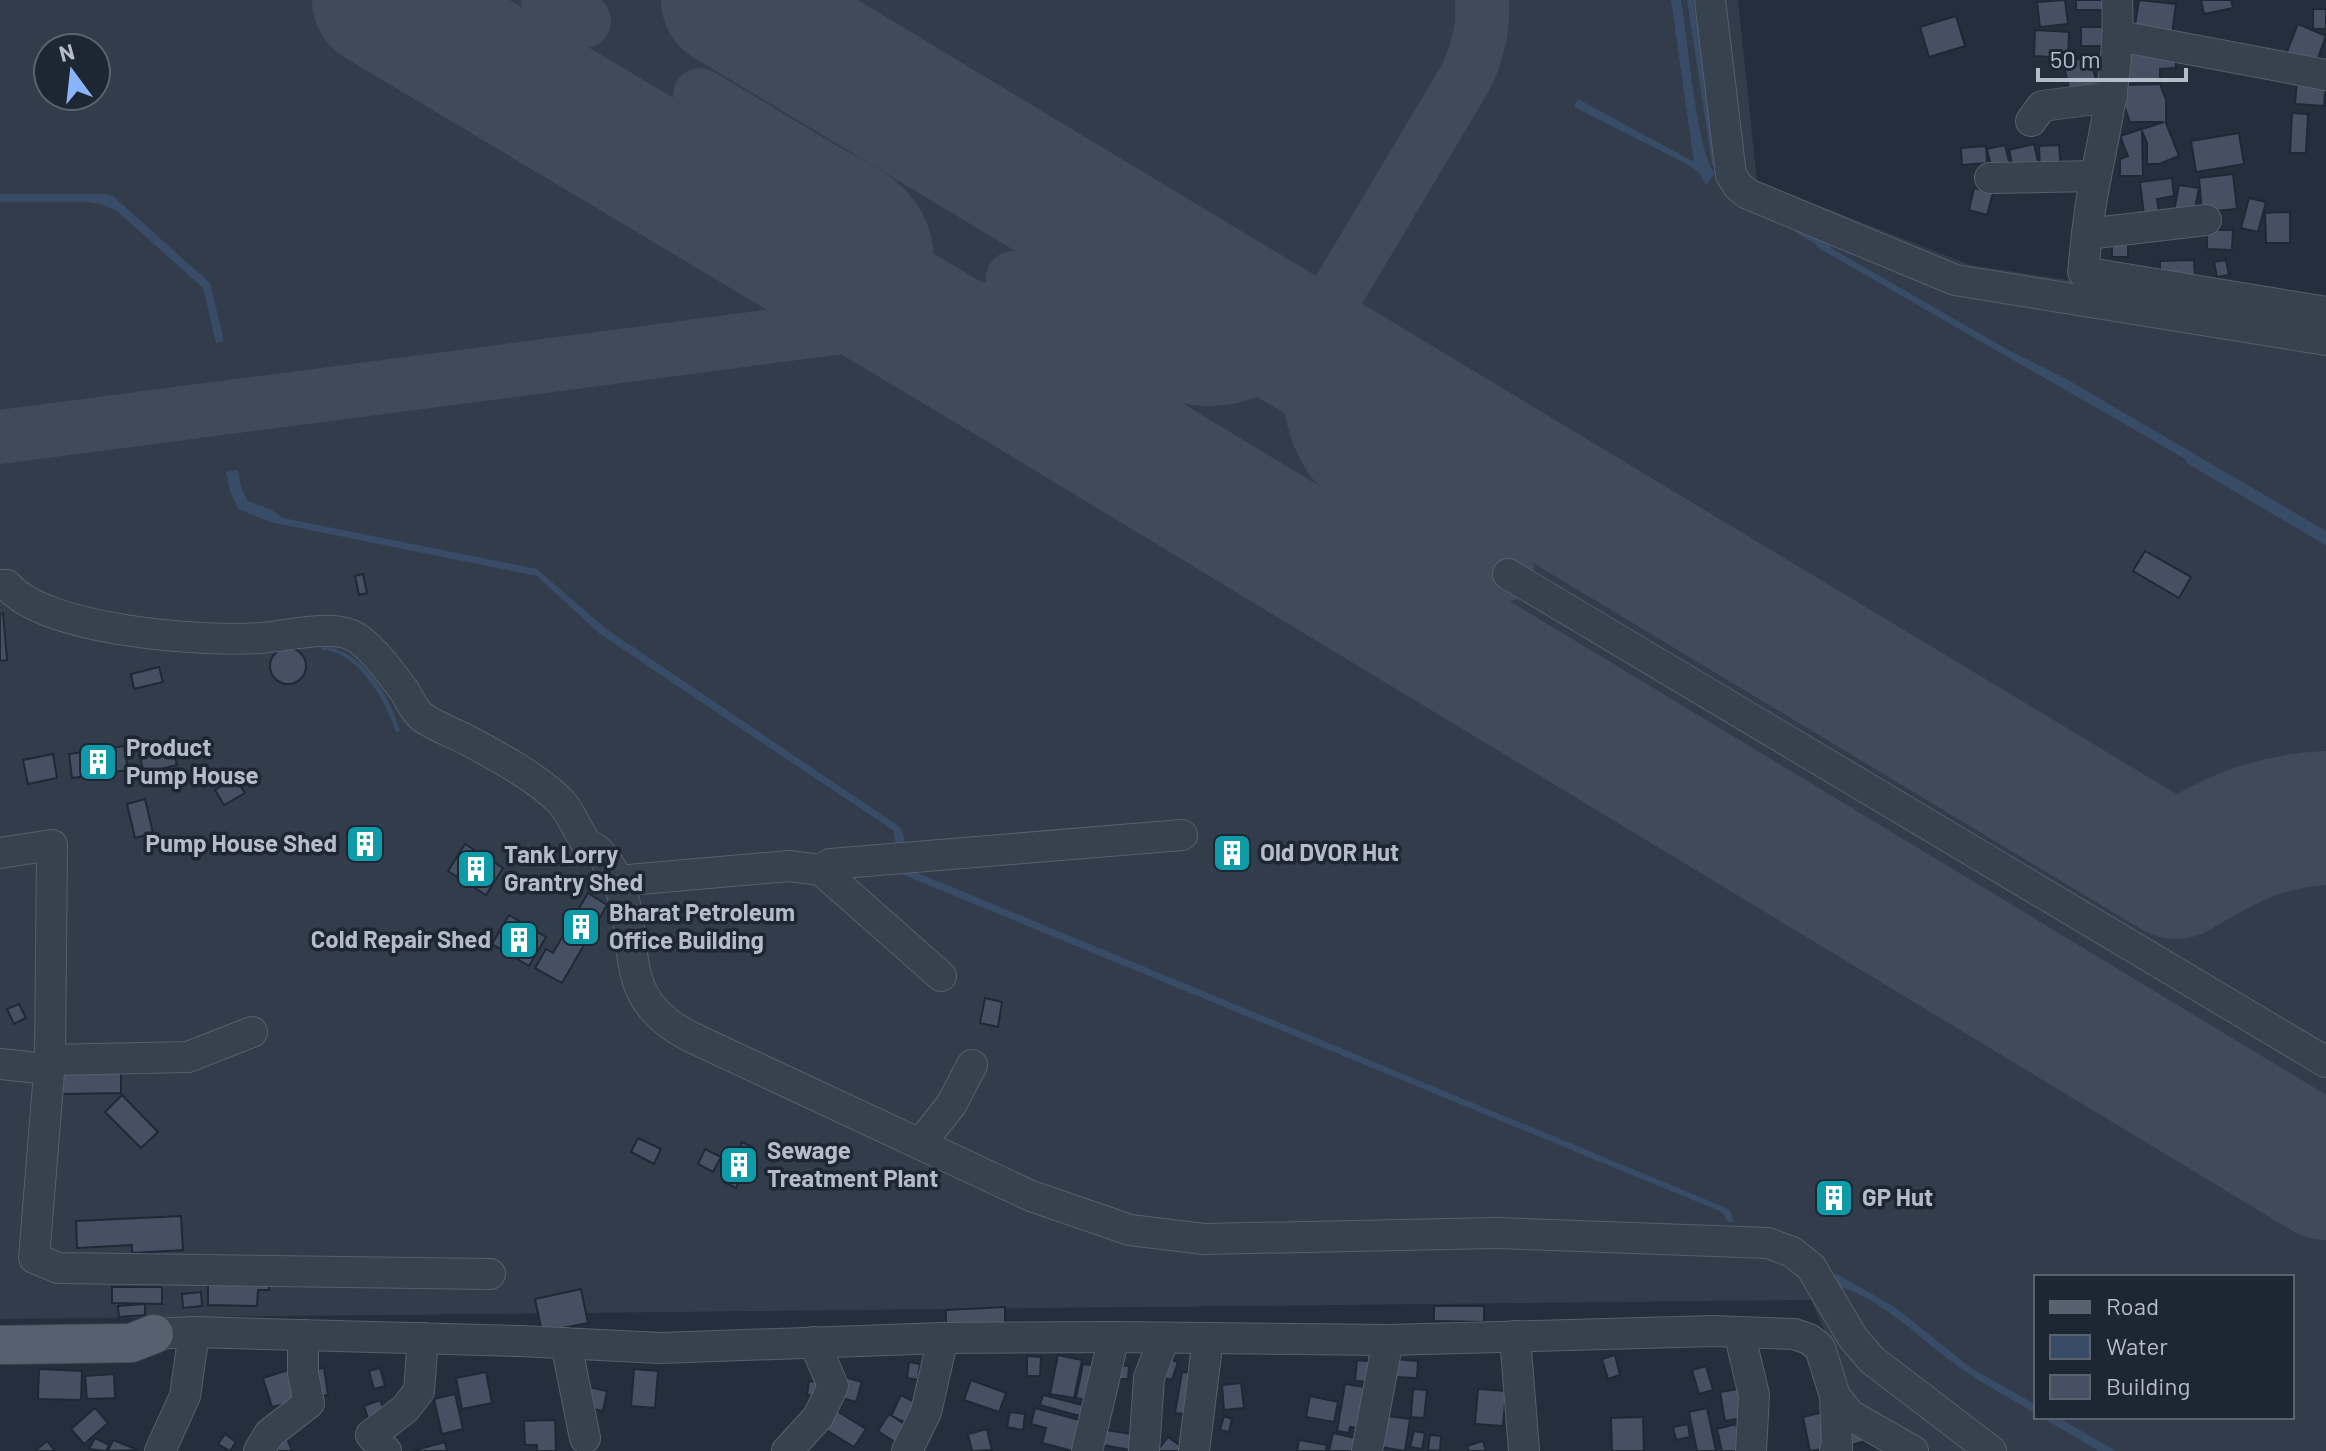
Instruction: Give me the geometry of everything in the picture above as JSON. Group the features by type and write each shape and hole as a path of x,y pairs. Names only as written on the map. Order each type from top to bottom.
{"main road":[{"path":"0,1329 124,1326 154,1334"},
{"path":"0,1345 131,1343 154,1334"}],"street":[{"path":"1710,0 1731,175 1748,194 1955,280 2326,340"},
{"path":"2117,0 2119,36 2112,97 2096,176 2083,272 2326,312"},
{"path":"2119,36 2326,75"},
{"path":"2031,121 2042,106 2112,97"},
{"path":"1990,178 2096,176"},
{"path":"2087,234 2206,220"},
{"path":"1508,574 2326,1062"},
{"path":"0,585 7,585 24,601 141,633 216,639 318,632 351,635 391,674 419,715 484,750 539,784 560,801 587,844 602,855 617,881 627,910 630,954 637,982 646,1001 667,1023 693,1038 1058,1207 1130,1230 1235,1240 1496,1233 1768,1243 1792,1252 1811,1267 1863,1351 1938,1413 1991,1451"},
{"path":"821,870 830,864 1182,835"},
{"path":"0,853 52,845 49,1064 34,1258 58,1268 490,1274"},
{"path":"617,881 789,866 821,870 941,976"},
{"path":"0,1064 188,1057 252,1032"},
{"path":"920,1144 951,1105 972,1065"},
{"path":"154,1334 194,1332 423,1338 661,1348 943,1338 1388,1340 1739,1332 1794,1334 1809,1339 1820,1348 1835,1396 1835,1451"},
{"path":"160,1451 185,1396 194,1332"},
{"path":"1739,1332 1754,1395 1751,1451"},
{"path":"259,1451 269,1434 309,1403 303,1373 303,1335"},
{"path":"1515,1336 1524,1451"},
{"path":"1087,1451 1114,1337"},
{"path":"386,1451 371,1435 405,1409 419,1391 423,1338"},
{"path":"907,1451 926,1412 943,1338"},
{"path":"1144,1451 1149,1378 1164,1338"},
{"path":"1194,1451 1208,1338"},
{"path":"1367,1451 1388,1340"},
{"path":"787,1451 818,1417 833,1386 814,1342"},
{"path":"566,1343 585,1438"},
{"path":"1835,1396 1850,1415 1913,1451"}],"shaded area":[{"path":"0,0 1738,0 1757,181 1970,265 2326,319 2326,1451 1932,1451 1857,1406 1811,1300 0,1319"}],"water":[{"path":"1671,0 1681,0 1698,119 1703,143 1715,173 1706,185 1699,172 1681,161 1574,107 1578,99 1694,162"},
{"path":"0,194 113,196 210,283 224,341 216,343 203,288 117,211 88,202 0,202"},
{"path":"1822,243 2012,352 2068,380 2326,531 2326,540 1815,246"},
{"path":"238,470 248,501 283,518 537,569 605,628 900,827 904,837 906,868 1724,1207 1730,1210 1734,1222 1728,1222 1722,1212 899,873 894,831 600,634 537,576 270,522 238,509 226,472"},
{"path":"322,646 337,649 362,665 382,690 400,731 396,732 378,693 358,668 335,652 322,650"},
{"path":"1837,1274 1896,1308 1971,1368 2034,1404 2034,1413 1962,1369 1886,1310 1834,1285 1830,1275"},
{"path":"2044,1419 2060,1419 2116,1451 2099,1451"}],"building":[{"path":"2065,0 2068,24 2040,27 2037,2"},
{"path":"2076,0 2107,0 2107,10 2076,10"},
{"path":"2139,0 2176,4 2171,42 2133,37"},
{"path":"2201,0 2231,0 2233,8 2204,14"},
{"path":"2313,9 2326,9 2326,29 2313,29"},
{"path":"1956,16 1965,46 1929,57 1920,27"},
{"path":"2298,24 2326,36 2315,66 2286,54"},
{"path":"2081,27 2113,27 2113,46 2081,46"},
{"path":"2035,30 2069,32 2068,58 2034,56"},
{"path":"2175,48 2176,68 2160,69 2160,79 2126,81 2124,52"},
{"path":"2090,56 2098,88 2071,95 2063,63"},
{"path":"2297,81 2326,83 2324,106 2295,104"},
{"path":"2160,84 2166,100 2166,123 2179,156 2159,164 2147,164 2147,143 2142,131 2143,176 2120,176 2120,159 2128,156 2120,136 2164,122 2130,122 2122,100 2125,85"},
{"path":"2292,113 2308,114 2306,153 2290,153"},
{"path":"2239,133 2244,164 2196,172 2191,141"},
{"path":"2034,144 2039,166 2014,172 2009,150"},
{"path":"2005,145 2011,169 1993,174 1987,149"},
{"path":"2059,145 2061,170 2040,171 2039,146"},
{"path":"1986,146 1987,163 1962,165 1961,148"},
{"path":"2233,174 2237,209 2202,212 2199,178"},
{"path":"2172,178 2174,196 2157,199 2159,213 2144,215 2140,182"},
{"path":"2179,185 2199,188 2193,220 2173,216"},
{"path":"1974,188 1993,193 1987,215 1969,210"},
{"path":"2249,198 2266,202 2258,232 2241,228"},
{"path":"2290,212 2290,243 2266,243 2265,213"},
{"path":"2207,230 2233,230 2232,250 2207,249"},
{"path":"2112,234 2128,234 2128,257 2112,257"},
{"path":"2194,260 2195,277 2160,279 2160,261"},
{"path":"2226,260 2229,275 2217,277 2214,262"},
{"path":"2145,551 2191,577 2179,598 2133,571"},
{"path":"363,574 367,593 359,595 355,576"},
{"path":"3,613 7,660 0,661 0,614"},
{"path":"288,648 301,653 306,666 301,679 288,684 275,679 270,666 275,653"},
{"path":"159,667 163,682 134,689 131,674"},
{"name":"Product Pump House","path":"124,746 128,770 72,778 69,754"},
{"path":"173,749 177,765 144,773 140,757"},
{"path":"53,754 57,778 28,784 23,760"},
{"path":"235,778 245,793 224,805 215,790"},
{"path":"145,799 153,833 135,838 127,804"},
{"name":"Pump House Shed","path":"354,831 382,847 376,857 349,841"},
{"name":"Old DVOR Hut","path":"1228,842 1237,842 1237,865 1228,865"},
{"name":"Tank Lorry Grantry Shed","path":"465,844 503,868 486,895 448,871"},
{"name":"Bharat Petroleum Office Building","path":"588,893 607,905 562,983 535,968 546,949 553,953"},
{"name":"Cold Repair Shed","path":"509,915 546,937 529,966 492,944"},
{"path":"985,998 1002,1002 998,1027 980,1023"},
{"path":"19,1004 26,1018 14,1024 7,1009"},
{"path":"121,1072 121,1093 62,1094 62,1073"},
{"path":"122,1095 158,1132 141,1148 105,1112"},
{"path":"638,1138 661,1149 654,1164 631,1152"},
{"name":"Sewage Treatment Plant","path":"742,1142 754,1148 736,1188 724,1182"},
{"name":"Sewage Treatment Plant","path":"705,1149 721,1157 713,1172 698,1164"},
{"name":"GP Hut","path":"1829,1190 1844,1198 1839,1207 1824,1199"},
{"path":"181,1216 183,1250 132,1253 132,1245 77,1248 76,1221"},
{"path":"208,1277 269,1277 269,1290 258,1290 257,1306 208,1305"},
{"path":"112,1287 162,1287 162,1304 112,1303"},
{"path":"581,1289 588,1323 542,1332 535,1299"},
{"path":"201,1292 202,1306 183,1308 182,1294"},
{"path":"145,1304 145,1315 119,1317 118,1306"},
{"path":"1434,1306 1484,1306 1484,1322 1434,1321"},
{"path":"1005,1307 1005,1325 946,1328 946,1310"},
{"path":"1058,1355 1082,1360 1074,1398 1050,1394"},
{"path":"1615,1355 1620,1375 1608,1379 1602,1359"},
{"path":"1027,1356 1041,1357 1040,1376 1027,1376"},
{"path":"1162,1357 1178,1362 1172,1380 1156,1376"},
{"path":"1395,1359 1418,1361 1417,1378 1393,1377"},
{"path":"1357,1360 1375,1362 1373,1382 1355,1381"},
{"path":"909,1362 920,1364 918,1380 907,1378"},
{"path":"1083,1364 1102,1367 1095,1402 1076,1398"},
{"path":"1116,1365 1129,1366 1128,1379 1115,1379"},
{"path":"1706,1366 1713,1390 1699,1394 1692,1370"},
{"path":"298,1367 308,1399 272,1407 263,1378"},
{"path":"324,1368 328,1395 309,1398 305,1371"},
{"path":"380,1368 385,1386 374,1389 369,1371"},
{"path":"39,1369 82,1371 81,1400 38,1399"},
{"path":"634,1369 658,1371 655,1408 631,1406"},
{"path":"486,1372 492,1403 462,1409 456,1378"},
{"path":"1182,1372 1200,1374 1193,1415 1175,1413"},
{"path":"114,1374 115,1398 87,1399 85,1376"},
{"path":"844,1377 862,1382 856,1402 838,1397"},
{"path":"971,1380 1006,1393 999,1412 964,1400"},
{"path":"809,1381 828,1383 826,1397 807,1395"},
{"path":"1241,1383 1244,1408 1224,1410 1222,1385"},
{"path":"1345,1384 1376,1389 1369,1430 1350,1427 1349,1433 1337,1431"},
{"path":"588,1387 607,1391 603,1411 584,1407"},
{"path":"1743,1388 1748,1417 1725,1421 1720,1392"},
{"path":"1413,1389 1427,1390 1424,1418 1411,1417"},
{"path":"1478,1389 1506,1391 1503,1426 1475,1424"},
{"path":"455,1394 463,1429 442,1434 434,1399"},
{"path":"901,1395 922,1406 913,1426 891,1416"},
{"path":"1043,1395 1090,1407 1087,1418 1040,1405"},
{"path":"1310,1396 1338,1402 1334,1422 1306,1417"},
{"path":"380,1400 387,1418 370,1424 364,1406"},
{"path":"95,1408 108,1423 84,1444 71,1429"},
{"path":"1035,1408 1087,1422 1073,1451 1042,1443 1046,1428 1031,1424"},
{"path":"1707,1408 1716,1451 1697,1451 1689,1412"},
{"path":"835,1410 866,1429 854,1447 823,1428"},
{"path":"1828,1411 1836,1447 1810,1451 1803,1417"},
{"path":"1010,1412 1025,1414 1023,1430 1007,1427"},
{"path":"889,1414 912,1429 901,1446 878,1431"},
{"path":"1381,1415 1410,1419 1405,1451 1376,1446"},
{"path":"1224,1416 1232,1419 1229,1432 1220,1430"},
{"path":"1643,1417 1644,1451 1612,1451 1611,1418"},
{"path":"555,1420 556,1451 537,1451 537,1445 525,1445 524,1421"},
{"path":"1688,1424 1690,1437 1676,1440 1673,1427"},
{"path":"1736,1424 1743,1451 1722,1451 1717,1429"},
{"path":"1859,1425 1863,1442 1843,1447 1839,1430"},
{"path":"987,1429 992,1450 972,1451 968,1434"},
{"path":"1100,1429 1138,1435 1136,1451 1097,1444"},
{"path":"1414,1431 1425,1433 1422,1449 1410,1447"},
{"path":"285,1433 292,1451 279,1451 273,1438"},
{"path":"1333,1433 1365,1440 1362,1451 1329,1451"},
{"path":"225,1434 236,1442 230,1451 218,1444"},
{"path":"1430,1435 1441,1436 1440,1451 1428,1450"},
{"path":"1168,1437 1182,1447 1179,1451 1157,1451"},
{"path":"95,1438 109,1445 106,1451 89,1449"},
{"path":"113,1440 138,1450 108,1451"},
{"path":"1299,1440 1327,1445 1326,1451 1297,1451"},
{"path":"47,1441 55,1451 35,1451"},
{"path":"1483,1441 1486,1451 1469,1451 1467,1446"},
{"path":"445,1442 447,1451 412,1451"}],"waterway":[{"path":"1690,0 1715,163"},
{"path":"1799,231 1828,248"},
{"path":"2189,461 2326,542"}],"taxiway":[{"path":"548,0 584,21"},
{"path":"1013,278 1181,375 1203,379 1224,378 1265,364 1301,338 1330,305 1463,82 1478,42 1482,0"},
{"path":"0,437 889,321 902,297 908,270 904,242 893,217 860,189 700,95"},
{"path":"889,321 1026,304 1062,313"},
{"path":"1328,309 1313,352 1310,398 1314,421 1334,462 1362,488 1508,574"}],"runway":[{"path":"379,0 1018,382 2326,1173"},
{"path":"728,0 2176,872 2248,834 2284,823 2326,818"}],"place":[{"name":"Product Pump House","path":"98,762"},
{"name":"Pump House Shed","path":"365,844"},
{"name":"Old DVOR Hut","path":"1232,853"},
{"name":"Tank Lorry Grantry Shed","path":"476,869"},
{"name":"Bharat Petroleum Office Building","path":"581,927"},
{"name":"Cold Repair Shed","path":"519,940"},
{"name":"Sewage Treatment Plant","path":"739,1165"},
{"name":"GP Hut","path":"1834,1198"}]}
